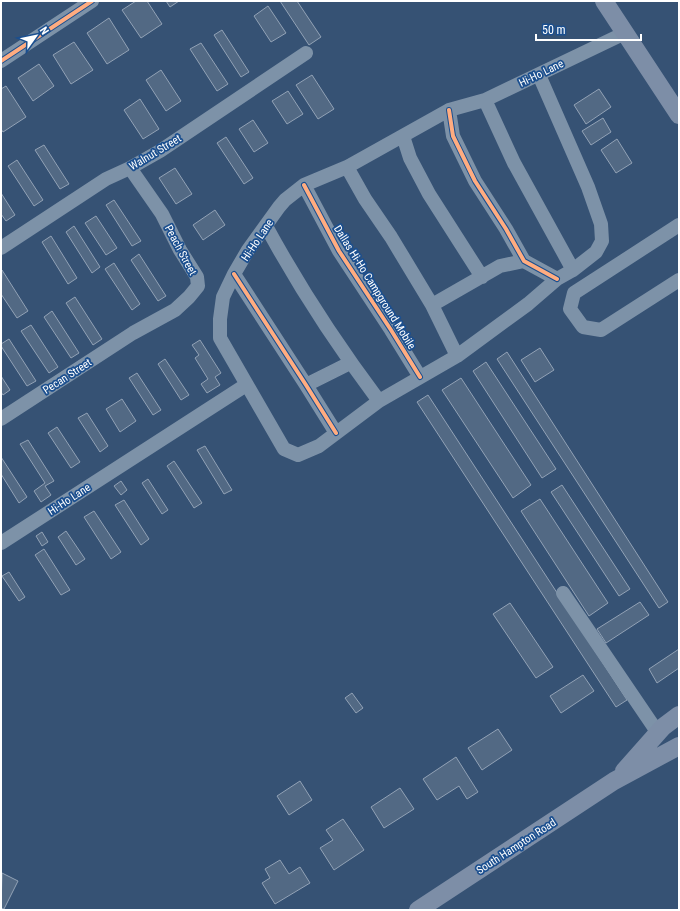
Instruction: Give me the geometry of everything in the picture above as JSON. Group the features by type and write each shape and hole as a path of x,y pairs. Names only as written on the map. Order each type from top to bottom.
{"main road":[{"path":"604,1 679,115"},
{"name":"South Hampton Road","path":"614,782 663,727 679,715"},
{"name":"South Hampton Road","path":"418,910 614,782 679,746"}],"street":[{"path":"1,61 92,1"},
{"name":"Hi-Ho Lane","path":"1,543 246,384 220,338 220,319 223,297 248,250 285,200 304,185 347,167 449,110 485,100 625,33"},
{"name":"Walnut Street","path":"1,248 106,179 130,168 160,151 306,53"},
{"path":"246,384 284,449 298,455 320,446 379,401 457,356 596,252 602,241 601,224 588,187 538,75"},
{"path":"485,100 514,163 573,270"},
{"path":"449,110 453,136 474,181 506,229 524,261 558,279"},
{"path":"403,136 410,158 428,194 482,277"},
{"path":"347,167 364,199 391,237 432,305 457,356"},
{"name":"Peach Street","path":"130,168 162,214 180,250 197,276 198,286 189,298 175,310 133,333"},
{"name":"Dallas Hi-Ho Campground Mobile","path":"304,185 339,251 420,377"},
{"path":"679,225 574,293 570,309 583,327 601,330 679,280"},
{"path":"266,226 290,270 350,363 379,401"},
{"path":"432,305 500,266 524,261"},
{"path":"234,274 306,384 336,433"},
{"name":"Pecan Street","path":"1,419 133,333"},
{"path":"306,384 350,363"},
{"path":"563,592 658,733"}],"building":[{"path":"136,1 147,1 162,24 141,38 122,10"},
{"path":"166,1 179,1 170,7"},
{"path":"280,1 297,1 321,37 309,45"},
{"path":"268,6 286,33 271,42 254,16"},
{"path":"109,18 129,50 107,64 87,33"},
{"path":"222,30 249,72 241,77 214,35"},
{"path":"74,42 93,70 71,84 53,55"},
{"path":"201,43 228,84 217,91 190,49"},
{"path":"39,64 54,86 33,101 18,78"},
{"path":"161,70 181,101 166,111 146,80"},
{"path":"312,75 334,109 318,119 296,85"},
{"path":"6,86 26,117 3,132 1,129 1,89"},
{"path":"599,89 611,107 586,124 574,105"},
{"path":"288,91 303,114 287,124 272,101"},
{"path":"140,99 159,129 143,139 124,110"},
{"path":"603,118 611,132 591,145 582,131"},
{"path":"253,120 268,143 254,152 239,129"},
{"path":"226,137 253,178 244,184 217,143"},
{"path":"617,139 632,163 616,173 601,150"},
{"path":"44,145 69,184 60,189 35,150"},
{"path":"17,160 43,200 34,206 8,166"},
{"path":"175,168 192,194 176,204 159,178"},
{"path":"1,193 15,215 6,221 1,214"},
{"path":"114,200 141,241 132,246 106,205"},
{"path":"215,210 225,225 203,240 193,225"},
{"path":"96,216 117,248 106,255 85,223"},
{"path":"74,226 100,267 92,273 66,232"},
{"path":"51,236 77,278 68,284 42,242"},
{"path":"139,254 166,296 158,301 131,260"},
{"path":"114,263 140,304 132,310 105,269"},
{"path":"2,270 28,311 17,318 1,294"},
{"path":"75,297 102,339 93,345 66,303"},
{"path":"52,311 79,353 71,358 44,317"},
{"path":"31,325 58,367 49,373 21,331"},
{"path":"9,339 36,381 27,386 1,346 1,344"},
{"path":"200,340 221,373 215,377 220,385 207,393 201,384 208,379 195,358 199,355 192,345"},
{"path":"540,348 554,370 535,382 521,360"},
{"path":"507,352 668,602 659,608 497,359"},
{"path":"165,359 189,395 181,400 158,364"},
{"path":"486,362 556,469 542,478 473,371"},
{"path":"137,373 161,410 153,415 129,378"},
{"path":"1,376 10,390 3,395 1,392"},
{"path":"461,378 531,485 513,498 442,390"},
{"path":"428,395 627,700 616,707 417,402"},
{"path":"122,399 136,421 120,432 106,409"},
{"path":"87,413 108,446 100,452 78,418"},
{"path":"57,427 80,462 71,468 48,433"},
{"path":"28,440 54,481 45,486 51,495 41,502 34,491 45,483 20,444"},
{"path":"205,446 232,490 224,494 197,450"},
{"path":"1,457 27,497 19,503 1,474"},
{"path":"174,461 202,503 194,508 167,466"},
{"path":"148,479 168,510 162,514 142,483"},
{"path":"121,481 127,490 121,495 114,486"},
{"path":"562,485 630,589 619,596 551,492"},
{"path":"540,499 608,603 589,616 521,511"},
{"path":"124,500 149,539 141,545 115,505"},
{"path":"94,511 121,552 111,559 84,517"},
{"path":"66,531 85,559 76,565 58,537"},
{"path":"42,532 48,542 42,546 36,536"},
{"path":"44,549 70,590 61,595 35,555"},
{"path":"9,572 25,597 19,601 2,576"},
{"path":"640,602 649,615 606,643 597,629"},
{"path":"510,603 553,667 536,678 493,614"},
{"path":"679,649 679,668 657,683 649,669"},
{"path":"583,675 594,691 561,713 550,696"},
{"path":"352,693 363,708 356,713 345,698"},
{"path":"498,729 512,750 482,770 468,748"},
{"path":"456,757 478,792 467,799 459,786 437,800 423,779"},
{"path":"300,781 312,800 289,815 277,796"},
{"path":"400,788 414,809 384,828 371,807"},
{"path":"343,819 364,850 334,870 320,848 333,840 326,830"},
{"path":"280,860 289,874 300,867 310,883 275,904 262,883 270,878 265,869"},
{"path":"2,873 18,881 4,909 1,908"}],"cycle path":[{"path":"1,61 92,1"},
{"path":"449,110 453,136 475,181 506,229 524,261 557,279"},
{"path":"304,185 339,251 420,377"},
{"path":"234,274 336,433"}]}
